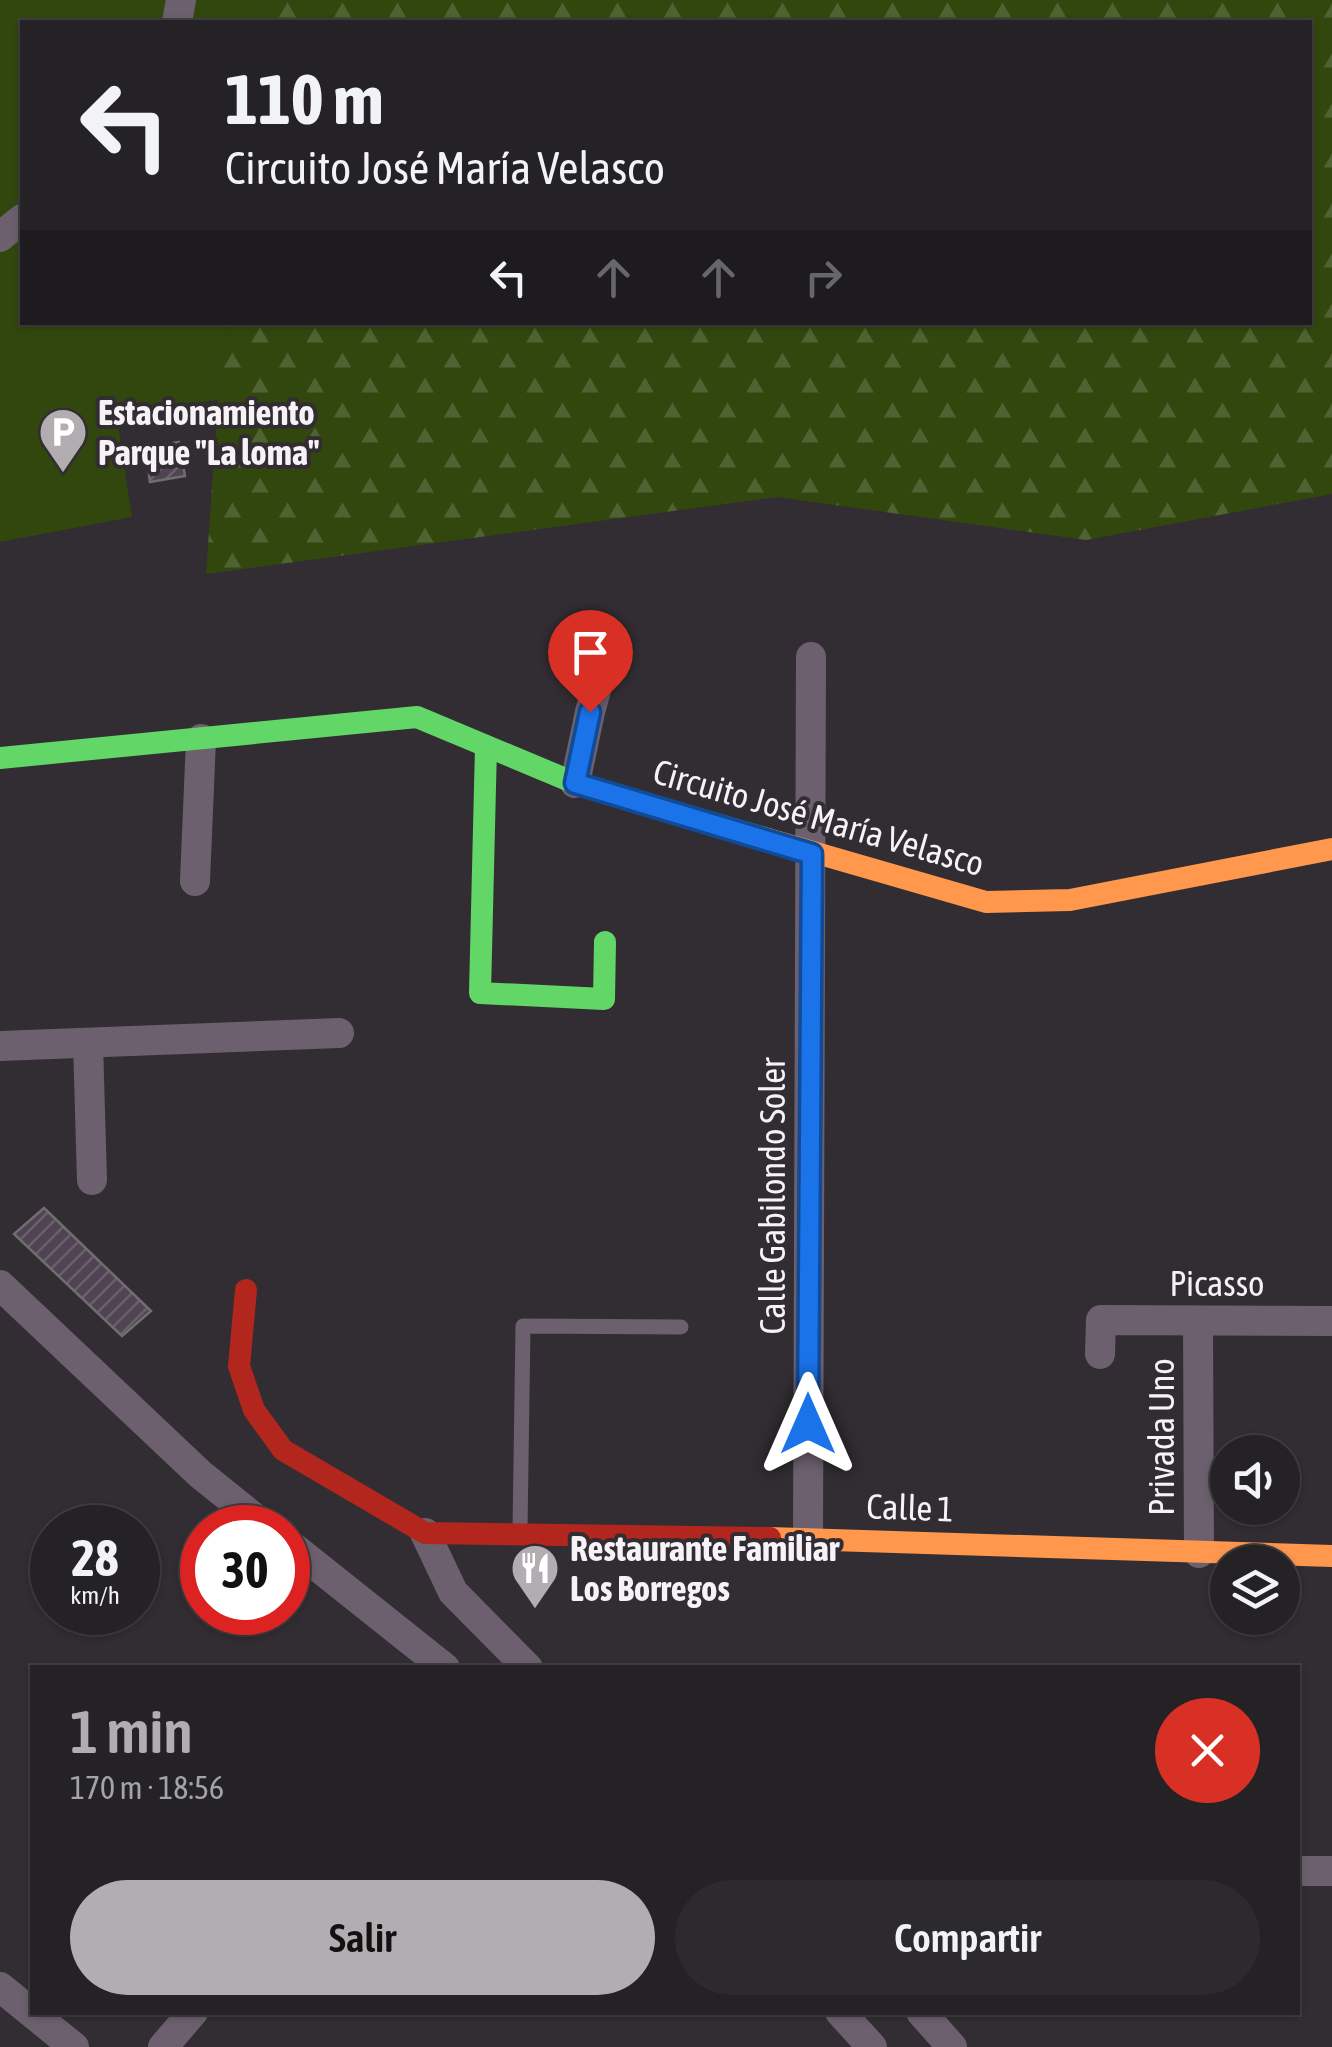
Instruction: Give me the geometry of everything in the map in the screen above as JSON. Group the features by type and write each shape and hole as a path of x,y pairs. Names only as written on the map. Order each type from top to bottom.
{"street":[{"path":"0,237 20,221"},
{"path":"575,783 612,636"},
{"name":"Calle Gabilondo Soler","path":"808,1538 811,657"},
{"name":"Circuito José María Velasco","path":"0,758 417,717 575,783 986,902 1070,900 1332,849"},
{"path":"195,881 201,739"},
{"path":"486,746 480,993 604,999 605,942"},
{"path":"0,1046 339,1033"},
{"path":"88,1043 92,1180"},
{"path":"0,1285 200,1474 239,1505"},
{"path":"246,1290 240,1366 254,1410 283,1450 425,1533 453,1592 525,1665"},
{"name":"Picasso","path":"1100,1354 1101,1320 1332,1321"},
{"name":"Privada Uno","path":"1198,1320 1200,1553"},
{"name":"Calle 1","path":"425,1533 808,1538 1332,1556"},
{"path":"310,1562 435,1665"},
{"path":"1300,1872 1332,1871"},
{"path":"0,1986 30,2014"},
{"path":"31,2015 60,2042"},
{"path":"164,2047 191,2015"},
{"path":"843,2015 872,2047"},
{"path":"924,2015 952,2047"}],"lane":[{"path":"520,1534 523,1326 681,1326"}],"green space":[{"path":"0,0 264,0 261,20 20,20 20,325 227,325 218,400 116,412 132,517 0,542"},
{"path":"264,0 1332,0 1332,494 1086,540 777,497 206,574 227,325 1312,325 1312,20 261,20"}],"building":[{"path":"179,442 185,476 150,482 145,448"},
{"path":"44,1208 151,1311 122,1336 14,1234"}],"traffic: fast":[{"path":"0,758 417,717 575,783 768,839"},
{"path":"486,746 480,993 604,999 605,942"}],"traffic: slow":[{"path":"768,839 986,902 1070,900 1332,849"},
{"path":"770,1538 1332,1556"}],"traffic: jam":[{"path":"246,1290 239,1366 254,1410 283,1450 425,1533 770,1538"}],"place":[{"name":"Estacionamiento Parque \"La loma\"","path":"63,474"},
{"name":"Restaurante Familiar Los Borregos","path":"535,1610"}],"route":[{"path":"590,712 575,783 812,854 808,1424"}]}
